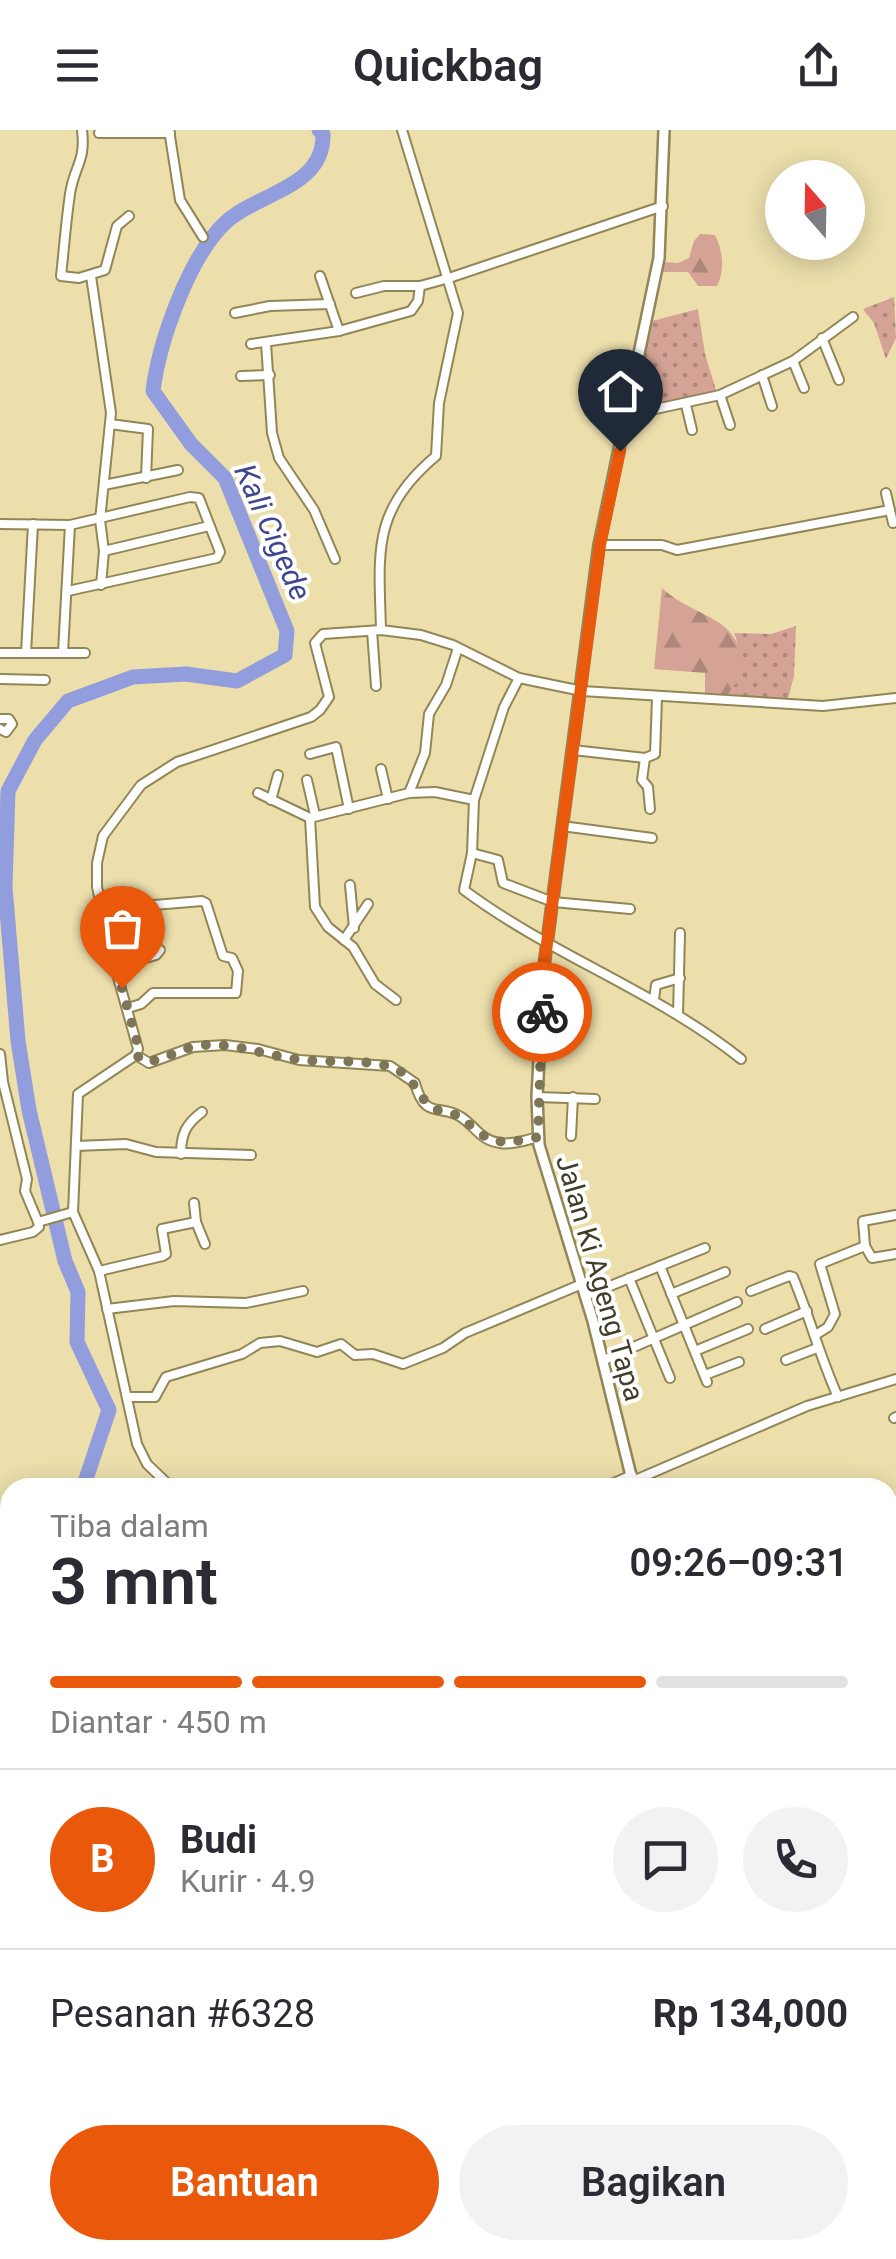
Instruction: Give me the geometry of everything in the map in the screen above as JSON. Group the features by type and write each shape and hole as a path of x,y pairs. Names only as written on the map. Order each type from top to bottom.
{"street":[{"path":"82,130 84,156 73,178 61,275 91,276 108,266 117,226 129,216"},
{"path":"376,686 382,528 408,481 438,451 440,402 458,313 402,130"},
{"name":"Jalan Ki Ageng Tapa","path":"632,1478 604,1360 546,1171 538,1137 537,1096 548,941 600,545 654,294 663,206 664,130"},
{"path":"99,132 170,131 180,200 203,237"},
{"path":"356,293 384,286 420,286 450,278 663,206"},
{"path":"91,276 110,424 100,520 104,551 101,584"},
{"path":"320,276 339,330"},
{"path":"251,344 339,330 410,311 418,301 420,286"},
{"path":"235,312 270,306 330,304"},
{"path":"628,416 720,395 792,361 853,317"},
{"path":"822,338 839,380"},
{"path":"266,343 272,433 280,458 314,510 335,559"},
{"path":"792,361 804,388"},
{"path":"241,376 270,375"},
{"path":"762,376 772,406"},
{"path":"720,395 730,425"},
{"path":"686,405 692,430"},
{"path":"110,424 148,429 146,478"},
{"path":"104,485 178,470"},
{"path":"886,493 893,522"},
{"path":"0,524 70,525 196,497 220,552 218,558 68,591"},
{"path":"600,545 662,545 677,550 890,510"},
{"path":"26,652 33,524"},
{"path":"63,652 70,525"},
{"path":"104,551 209,526"},
{"path":"160,1478 142,1457 99,1271 71,1213 78,1094 136,1055 138,1049 103,921 97,863 103,836 141,785 177,762 311,717 320,710 328,697 315,643 323,634 377,631 441,640 519,678 582,691 823,706 896,698"},
{"path":"409,793 425,753 429,714 446,686 458,648"},
{"path":"0,653 84,652"},
{"path":"519,678 504,708 474,800 472,854 464,890 654,1000 740,1059"},
{"path":"0,679 45,680"},
{"path":"572,750 645,758 655,754 656,698"},
{"path":"0,719 9,719 12,724 6,732 0,729"},
{"path":"310,754 336,747 349,809"},
{"path":"645,758 642,780 648,788 650,809"},
{"path":"381,769 388,798"},
{"path":"271,800 278,775"},
{"path":"307,780 313,816 314,903 328,926 358,954 375,984 396,1000"},
{"path":"258,793 313,816 409,793 435,792 474,800"},
{"path":"562,826 652,838"},
{"path":"472,854 496,858 503,883 553,902 630,909"},
{"path":"350,885 354,928"},
{"path":"103,921 139,907 202,901 206,903 222,956 232,958 238,971 238,991 234,994 154,994 128,1008"},
{"path":"344,940 368,904"},
{"path":"678,1015 680,933"},
{"path":"115,967 156,955 160,950"},
{"path":"654,1000 656,985 680,978"},
{"path":"136,1055 148,1063 192,1046 225,1046 258,1049 299,1060 390,1066 415,1084 419,1099 428,1106 459,1115 486,1139 502,1144 538,1137"},
{"path":"0,1054 3,1082 28,1179 25,1191 42,1221"},
{"path":"537,1096 595,1099"},
{"path":"571,1136 573,1097"},
{"path":"181,1154 181,1140 188,1123 202,1112"},
{"path":"76,1146 126,1144 156,1152 251,1154"},
{"path":"194,1203 205,1244"},
{"path":"0,1240 33,1232 42,1221 71,1213"},
{"path":"896,1215 861,1222 872,1258 896,1254"},
{"path":"99,1271 163,1256 166,1254 162,1229 196,1222"},
{"path":"817,1334 828,1327 834,1314 820,1264 866,1246"},
{"path":"585,1296 704,1248"},
{"path":"660,1266 706,1379 739,1362"},
{"path":"671,1294 725,1272"},
{"path":"750,1291 791,1276 817,1334 816,1348 838,1398"},
{"path":"630,1278 670,1378"},
{"path":"130,1397 154,1397 166,1377 272,1341 316,1352 341,1344 355,1354 373,1354 403,1364 442,1348 465,1333 582,1284"},
{"path":"107,1309 174,1301 246,1303 303,1291"},
{"path":"604,1360 737,1302"},
{"path":"765,1329 807,1311"},
{"path":"695,1351 748,1329"},
{"path":"786,1360 816,1348"},
{"path":"640,1478 807,1406 896,1379"}],"green space":[{"path":"700,234 715,235 720,247 722,267 717,286 698,286 688,272 663,272 664,262 678,263 689,258"},
{"path":"894,297 896,338 886,359 874,323 863,309"},
{"path":"698,309 716,390 633,411 652,321"},
{"path":"662,588 716,620 736,640 743,674 727,695 705,694 705,673 654,669"},
{"path":"796,626 794,676 788,699 727,695 739,665 734,633 771,634"}],"waterway":[{"name":"Kali Cigede","path":"86,1478 109,1410 77,1342 78,1292 65,1261 29,1110 18,1041 5,887 8,791 35,740 68,701 133,677 186,674 237,681 285,655 287,631 225,478 191,444 153,391 178,301 212,237 240,212 301,178 320,152 323,134 319,130"}],"way so far":[{"path":"122,988 137,1042 136,1055 145,1062 206,1045 258,1049 299,1060 390,1066 415,1084 419,1099 428,1106 459,1115 474,1131 502,1144 538,1137 542,1012"}],"route":[{"path":"542,1012 544,966 600,545 620,451"}]}
